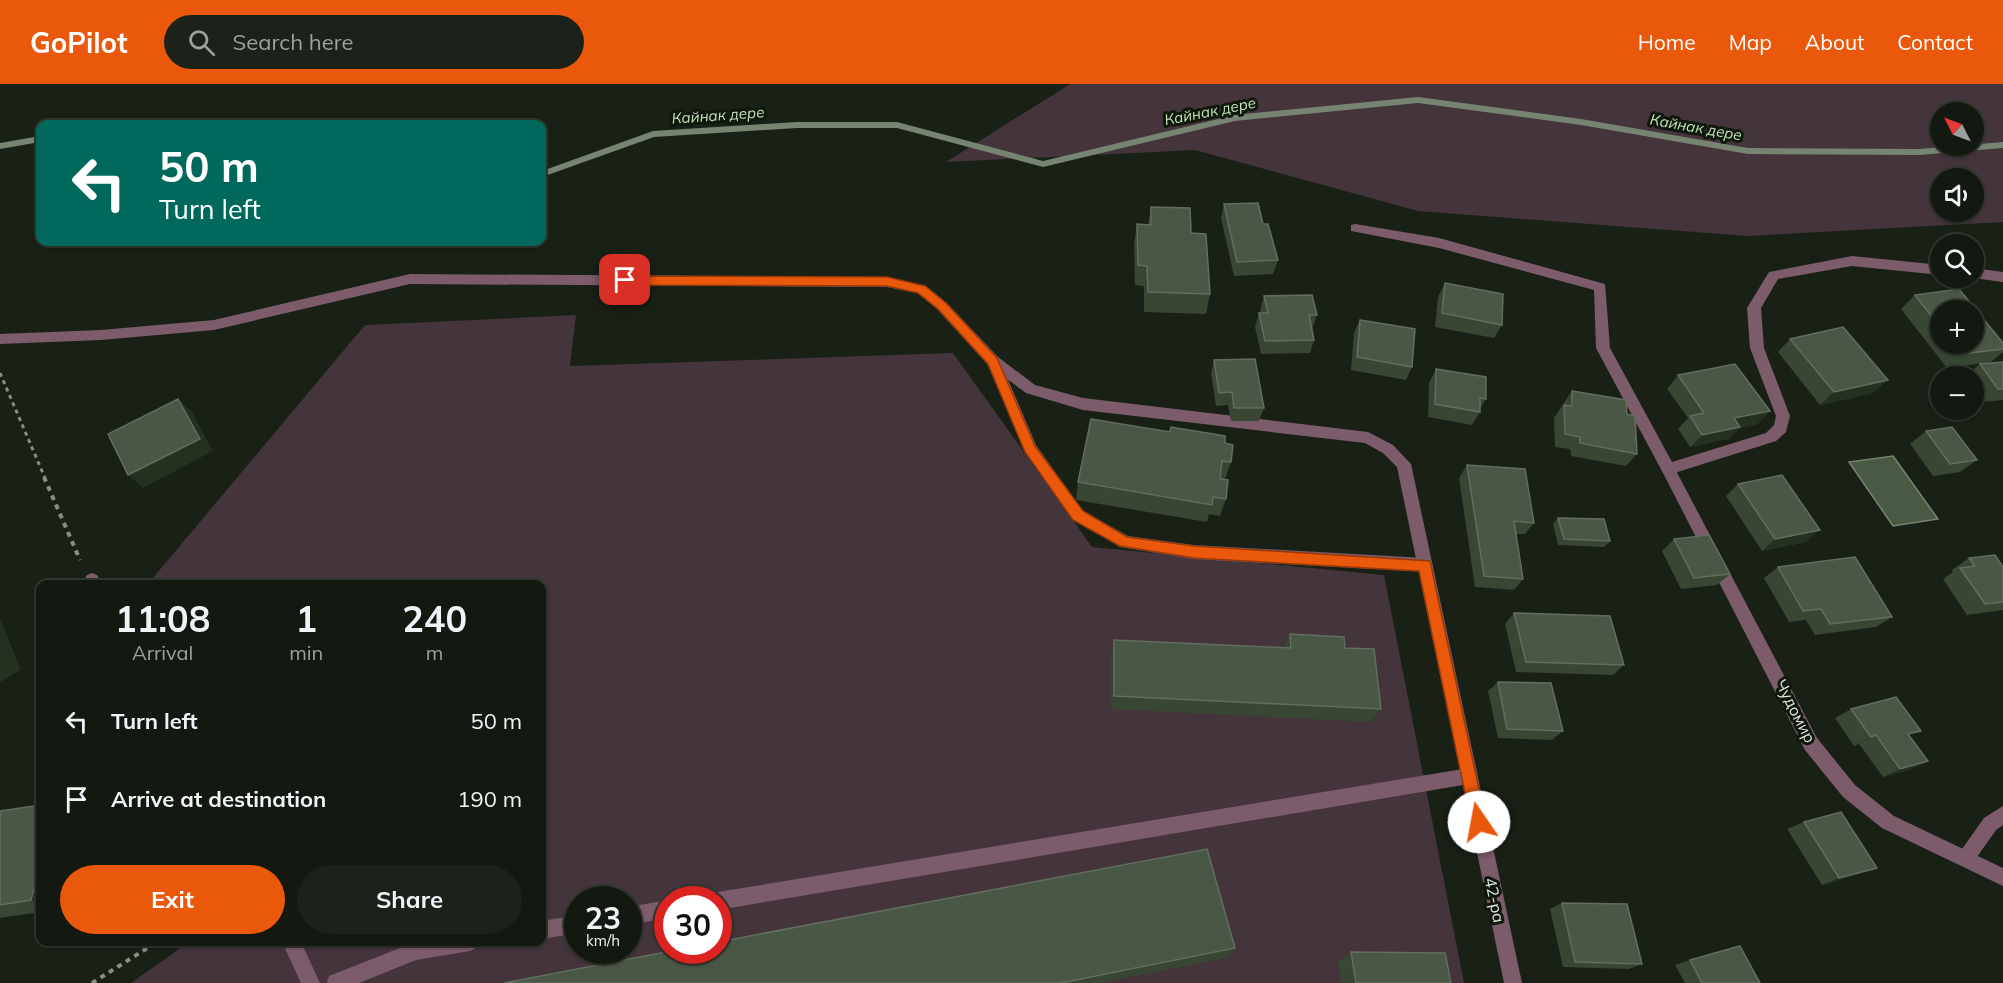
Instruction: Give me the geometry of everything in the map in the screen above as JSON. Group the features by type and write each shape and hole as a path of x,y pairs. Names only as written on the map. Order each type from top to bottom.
{"street":[{"name":"Чудомир","path":"1355,228 1439,243 1600,287 1604,348 1811,744 1849,791 1888,822 2003,877"},
{"path":"1668,469 1772,437 1781,428 1783,416 1757,348 1754,308 1774,275 1852,261 1930,269"},
{"path":"1984,274 2003,277"},
{"path":"0,339 101,335 214,325 410,279 887,282 921,289 942,306 993,361 1030,448 1078,516 1125,542 1194,552 1425,565"},
{"name":"42-ра","path":"993,361 1031,389 1083,404 1368,438 1388,449 1404,464 1513,983"},
{"path":"732,899 1469,776"},
{"path":"1966,858 1990,824 2003,815"},
{"path":"546,929 564,926"},
{"path":"293,946 311,983"},
{"path":"336,983 416,951 446,946"}],"path":[{"path":"0,373 72,546 92,580"},
{"path":"92,983 151,946"}],"shaded area":[{"path":"1070,84 2003,84 2003,222 1747,236 1418,211 1195,150 946,162"},
{"path":"576,315 570,366 953,353 1092,547 1384,575 1464,983 131,983 183,946 546,946 546,580 151,580 365,325"},
{"path":"1893,456 1938,519 1893,526 1849,462"}],"building":[{"path":"1258,203 1263,224 1268,224 1278,260 1237,262 1224,204"},
{"path":"1151,207 1190,208 1191,233 1206,234 1210,294 1148,292 1147,266 1138,265 1137,224 1151,225"},
{"path":"1445,283 1503,294 1502,325 1442,313"},
{"path":"1959,289 1968,300 1930,300 1930,314 1915,295"},
{"path":"1312,295 1317,315 1309,315 1314,340 1265,341 1259,313 1268,313 1264,296"},
{"path":"1360,320 1415,329 1412,367 1357,357"},
{"path":"1984,320 2003,343 2003,349 1984,351"},
{"path":"1843,327 1888,380 1834,392 1790,339"},
{"path":"1255,359 1264,408 1234,408 1232,392 1219,393 1214,360"},
{"path":"2003,362 2003,389 1998,389 1984,370 1984,366 1980,364"},
{"path":"1735,364 1770,411 1734,418 1740,427 1702,435 1690,416 1704,413 1678,375"},
{"path":"1436,369 1486,377 1486,399 1480,398 1480,412 1435,404"},
{"path":"1572,391 1626,400 1627,414 1635,416 1637,454 1580,443 1580,437 1565,434 1564,405 1572,406"},
{"path":"178,399 200,439 128,475 108,434"},
{"path":"1091,419 1170,432 1171,427 1225,436 1225,443 1233,445 1231,462 1222,461 1220,479 1228,480 1226,499 1213,497 1212,505 1078,482"},
{"path":"1952,427 1977,460 1950,464 1926,431"},
{"path":"1467,465 1525,469 1534,523 1514,521 1523,579 1484,576"},
{"path":"1782,475 1820,530 1775,539 1738,484"},
{"path":"1558,518 1604,519 1610,541 1564,539"},
{"path":"1709,535 1730,574 1694,578 1674,539"},
{"path":"1995,555 2003,567 2003,602 1985,604 1960,568 1975,566 1969,558"},
{"path":"1855,557 1892,617 1830,624 1821,609 1803,611 1778,567"},
{"path":"1514,613 1610,616 1624,665 1526,662"},
{"path":"1290,634 1344,637 1345,648 1374,649 1381,709 1114,696 1114,640 1291,648"},
{"path":"1498,682 1551,683 1563,731 1507,729"},
{"path":"1896,697 1921,731 1908,734 1928,761 1900,769 1876,735 1871,737 1851,709"},
{"path":"36,806 36,882 31,900 0,905 0,811"},
{"path":"1841,812 1877,868 1839,878 1804,822"},
{"path":"1207,849 1235,948 1061,983 504,983 603,964 642,964 642,957 654,954 654,964 732,964 732,939"},
{"path":"1562,903 1627,904 1642,964 1575,962"},
{"path":"1740,946 1760,983 1702,983 1690,960"},
{"path":"1351,952 1445,953 1451,983 1356,983"}],"waterway":[{"name":"Кайнак дере","path":"546,173 653,134 797,125 897,125 1043,164 1235,118 1418,100 1581,122 1748,151 1919,152 2003,145"},
{"name":"Кайнак дере","path":"0,146 36,140"}],"route":[{"path":"625,280 887,282 921,289 942,306 993,361 1030,448 1078,516 1125,542 1194,552 1425,565 1479,822"}]}
